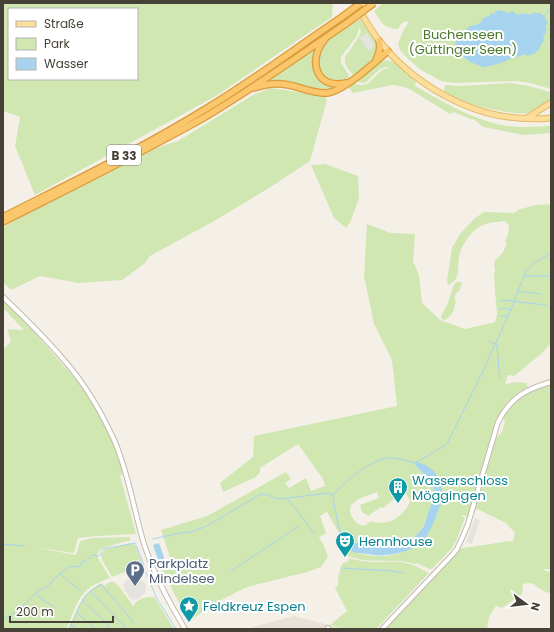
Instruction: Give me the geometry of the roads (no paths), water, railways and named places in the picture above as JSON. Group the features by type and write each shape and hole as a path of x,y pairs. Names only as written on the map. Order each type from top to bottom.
{"highway":[{"name":"B 33","path":"3,217 134,150 204,111 361,3"},
{"name":"B 33","path":"3,222 137,154 205,116 246,91 374,3"},
{"path":"329,35 323,42 316,56 315,61 317,72 330,83 348,83"},
{"path":"373,63 379,53 379,40"},
{"path":"246,91 260,86 283,84 313,92 327,93 341,88 388,52"}],"main road":[{"path":"356,3 388,52 421,81 448,98 490,114 509,118 551,118"},
{"path":"524,119 551,103"}],"street":[{"path":"3,297 64,360 84,387 103,417 125,470 151,565 159,584 185,629"},
{"path":"382,629 457,549 468,524 498,422 503,412 510,403 522,394 534,387 551,382"}],"water":[{"path":"502,10 507,13 512,11 518,15 521,13 533,15 532,12 543,15 548,23 545,27 547,28 543,38 545,40 537,52 529,56 526,54 504,62 483,67 470,62 458,53 455,43 460,35 470,26 479,24 485,17 490,16 492,13 496,13 495,11"},
{"path":"417,462 429,467 437,475 440,480 442,492 440,506 432,526 424,539 415,548 391,554 372,555 356,553 349,550 352,543 377,546 398,544 416,535 422,528 433,500 434,489 429,479 414,463"},
{"path":"159,543 166,563 160,565 153,545"}],"waterway":[{"path":"544,18 551,8"},
{"path":"333,495 351,478 375,462 390,458 417,462 447,444 483,371 508,316 526,271 536,262 551,253"},
{"path":"524,276 551,276"},
{"path":"518,291 541,294"},
{"path":"499,302 502,300 546,305"},
{"path":"500,309 504,308 511,310"},
{"path":"500,316 507,316"},
{"path":"489,341 496,344 497,347 500,380"},
{"path":"288,498 329,493 333,495 339,527 345,543"},
{"path":"153,539 191,532 207,526 261,494 277,499 287,498 315,534"},
{"path":"231,571 299,526"},
{"path":"3,621 26,603 38,591 48,586 67,568 80,566 82,561 85,562 92,555 100,555 103,549 136,543"},
{"path":"3,544 24,546"},
{"path":"135,544 144,565"},
{"path":"341,568 403,573"},
{"path":"146,572 156,597 176,629"},
{"path":"60,574 81,591"},
{"path":"69,629 80,604 86,595 101,584 134,623"},
{"path":"91,592 127,629"},
{"path":"36,595 54,607"},
{"path":"83,601 112,629"},
{"path":"77,613 96,629"},
{"path":"71,625 77,629"}],"place":[{"name":"Wasserschloss Möggingen","path":"398,504"},
{"name":"Hennhouse","path":"345,558"},
{"name":"Parkplatz Mindelsee","path":"135,587"},
{"name":"Feldkreuz Espen","path":"189,623"}],"park label":[{"name":"Buchenseen (Güttinger Seen)","path":"463,42"}]}
